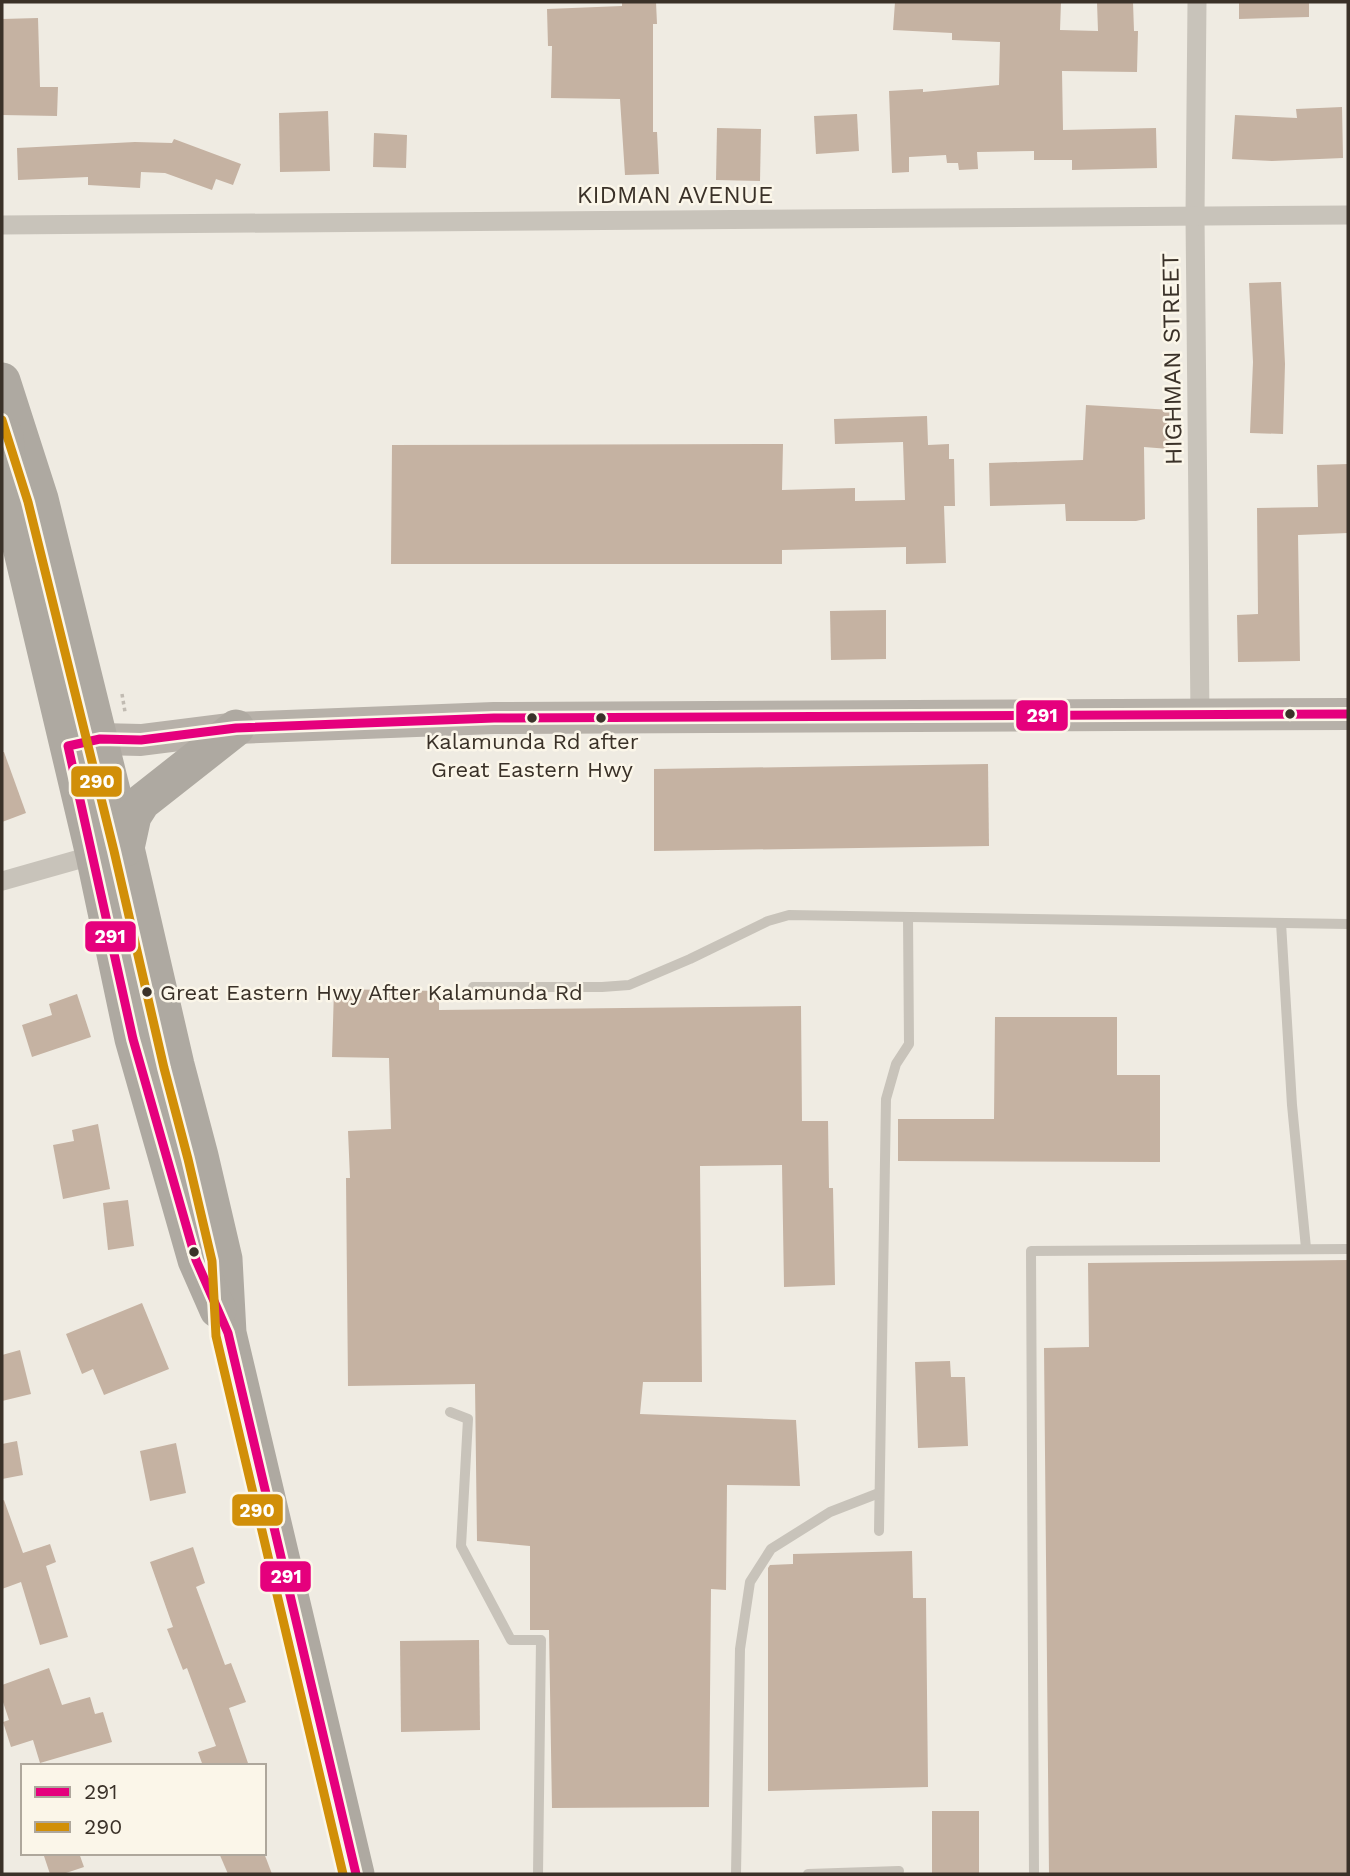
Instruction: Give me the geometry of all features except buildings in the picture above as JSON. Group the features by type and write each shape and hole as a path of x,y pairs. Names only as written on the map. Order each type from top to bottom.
{"highway":[{"path":"2,381 40,499 84,743 98,855 176,1065 224,1259 228,1333 356,1874"},
{"path":"2,396 11,505 84,743"},
{"path":"98,855 142,802 236,728"}],"main road":[{"path":"84,743 141,740 236,728 518,718 1200,717 1348,714"}],"street":[{"name":"HIGHMAN STREET","path":"1197,2 1195,215 1200,717"},
{"name":"KIDMAN AVENUE","path":"2,225 1348,215"},
{"path":"2,881 98,855"}],"lane":[{"path":"473,987 629,985 768,921 789,915 1348,924"},
{"path":"879,1531 886,1099 896,1064 909,1044 908,917"},
{"path":"1281,923 1292,1105 1306,1248"},
{"path":"1034,1874 1031,1251 1348,1249"},
{"path":"450,1412 468,1419 461,1546 512,1640 541,1640 538,1874"},
{"path":"736,1874 740,1649 750,1582 771,1549 830,1511 879,1493"},
{"path":"808,1874 899,1871"}],"transit line":[{"name":"290","path":"2,420 28,502 212,1261 216,1336 343,1874"},
{"name":"291","path":"356,1874 228,1333 196,1260 133,1039 68,746 100,739 141,740 236,728 494,718 1348,714"}],"place":[{"name":"Kalamunda Rd after Great Eastern Hwy","path":"532,718"},
{"name":"Great Eastern Hwy After Kalamunda Rd","path":"147,992"}]}
